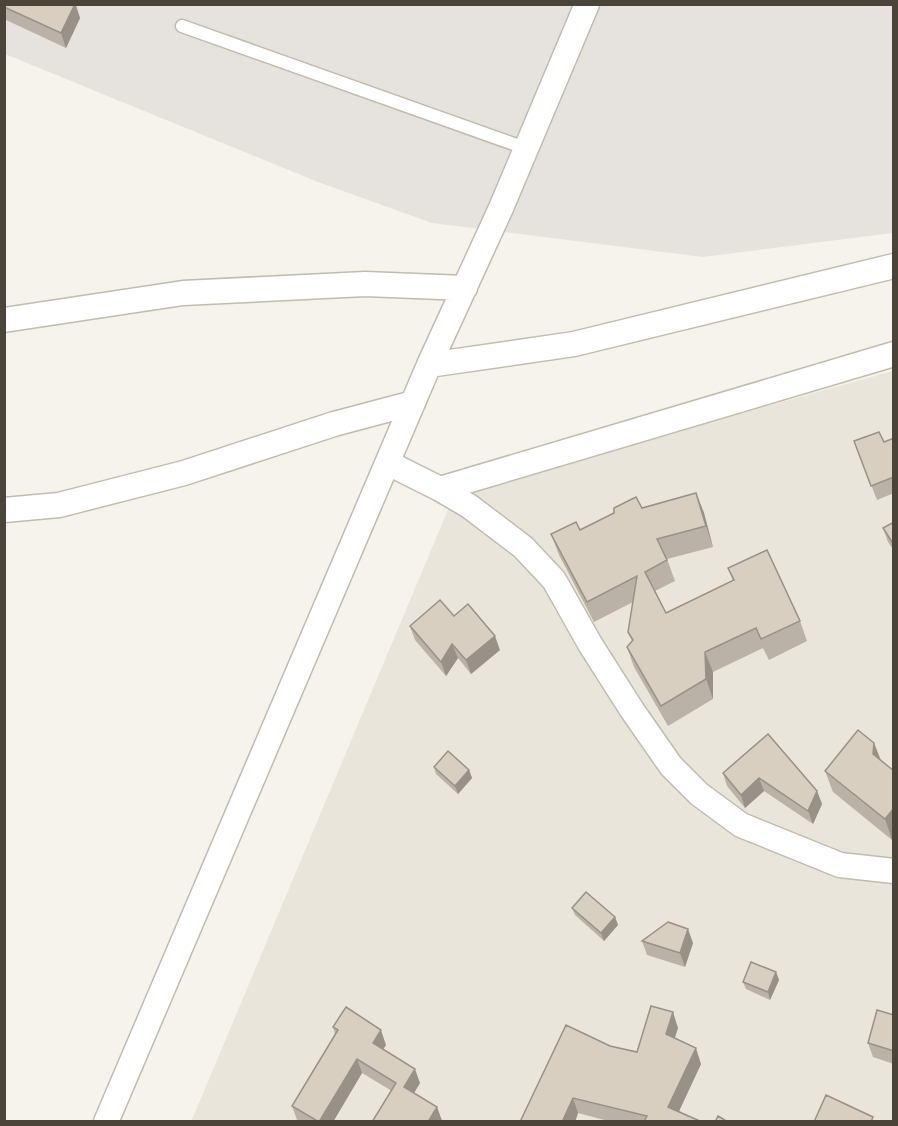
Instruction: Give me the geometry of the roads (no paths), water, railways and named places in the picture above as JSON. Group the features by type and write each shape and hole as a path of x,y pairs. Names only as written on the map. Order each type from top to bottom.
{"street":[{"path":"106,1122 429,366 501,208 587,4"},
{"path":"429,366 574,344 894,266"},
{"path":"4,320 183,293 365,284 465,288"},
{"path":"441,489 894,354"},
{"path":"4,510 59,505 184,473 334,424 414,403"},
{"path":"388,464 441,489 469,506 523,547 554,580 590,644 671,766 699,794 741,825 840,865 894,871"}],"lane":[{"path":"183,26 525,148"}]}
